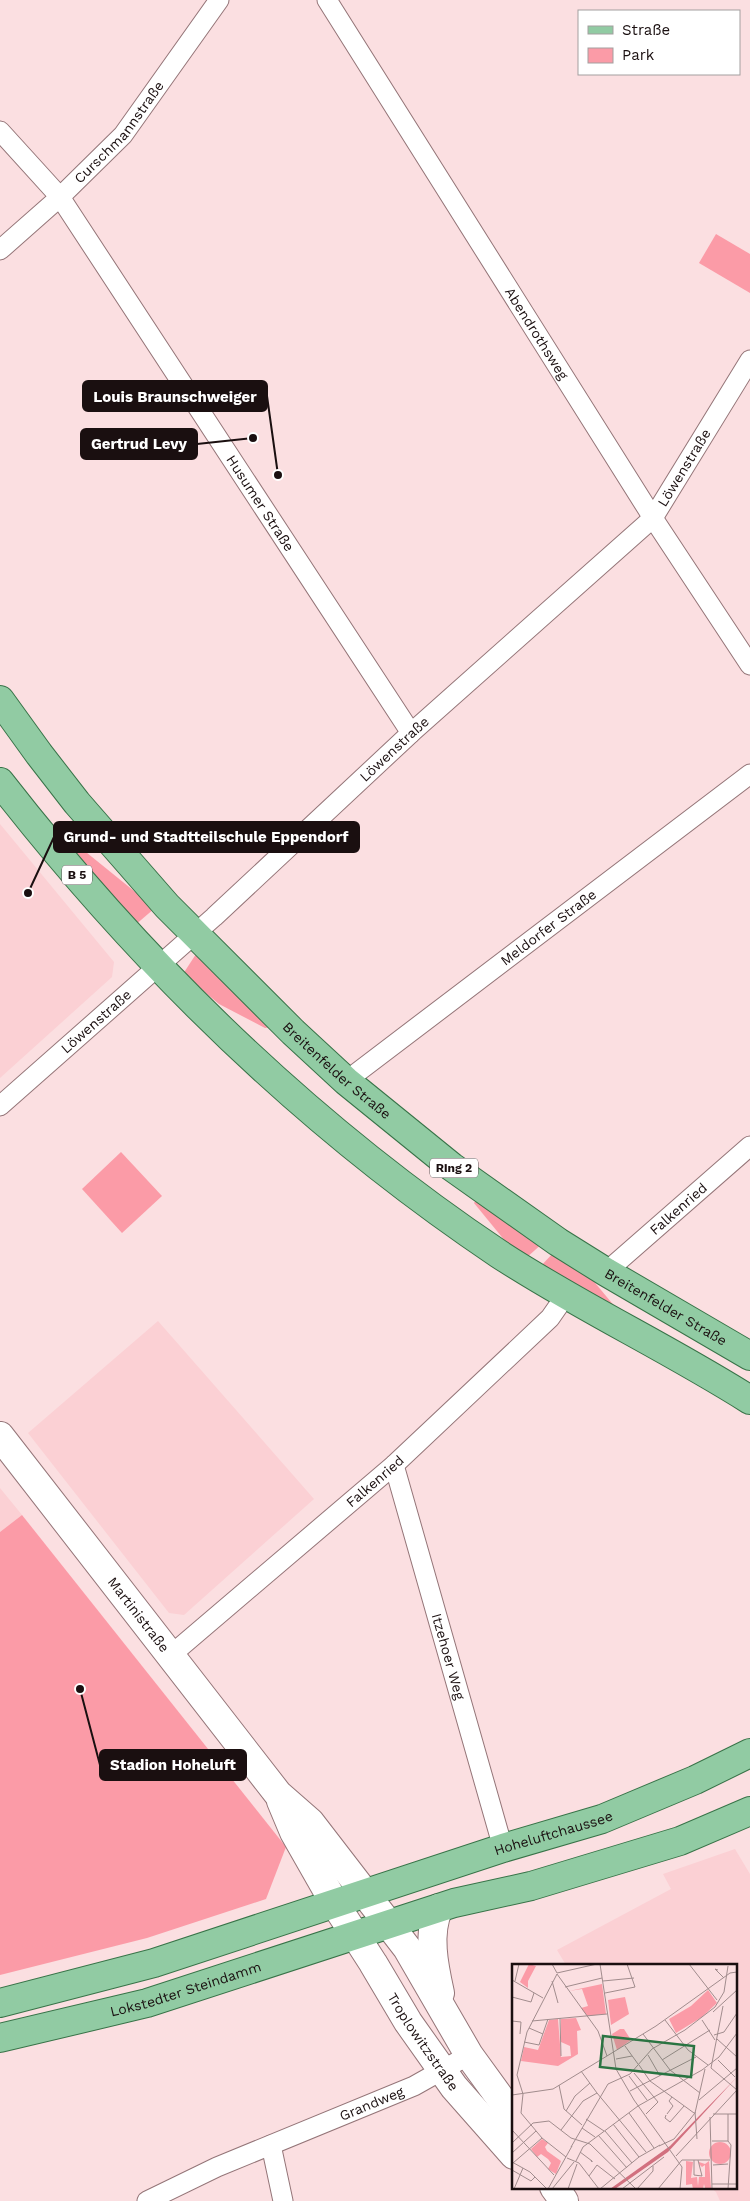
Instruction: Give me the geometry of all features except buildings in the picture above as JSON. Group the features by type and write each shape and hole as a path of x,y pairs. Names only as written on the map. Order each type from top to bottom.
{"main road":[{"name":"Breitenfelder Straße","path":"0,700 39,754 115,847 167,906 292,1032 346,1081 452,1166 558,1242 750,1356"},
{"name":"B 5","path":"0,782 76,874 158,965"},
{"path":"158,965 179,988 311,1112 421,1199 500,1254 566,1295 750,1400"},
{"name":"Hoheluftchaussee","path":"361,1914 503,1848 602,1819 695,1780 750,1753"},
{"path":"0,2003 154,1963 361,1914 439,1908 531,1886 672,1843 750,1811"},
{"name":"Lokstedter Steindamm","path":"0,2038 147,2003 361,1914"}],"street":[{"name":"Curschmannstraße","path":"0,250 60,197 123,135 219,0"},
{"name":"Abendrothsweg","path":"328,0 653,518 750,665"},
{"name":"Husumer Straße","path":"0,131 60,197 411,734"},
{"name":"Löwenstraße","path":"0,1106 195,933 411,734 653,518 750,360"},
{"name":"Meldorfer Straße","path":"346,1081 750,774"},
{"name":"Falkenried","path":"606,1272 750,1146"},
{"name":"Falkenried","path":"171,1655 394,1465 550,1318 566,1295"},
{"name":"Martinistraße","path":"0,1436 278,1794 294,1832 361,1914"},
{"name":"Itzehoer Weg","path":"394,1465 503,1848"},
{"path":"439,1908 433,1944 436,1976 444,2014"},
{"path":"361,1914 406,1948 469,2055 512,2114"},
{"path":"361,1914 391,1956 429,2018 469,2055"},
{"name":"Troplowitzstraße","path":"361,1914 408,2022 442,2071 512,2153"},
{"name":"Grandweg","path":"148,2201 217,2167 414,2086 469,2055"},
{"path":"271,2145 282,2201"},
{"path":"555,2188 564,2201"}],"shaded area":[{"path":"0,824 114,962 112,977 0,1078"},
{"path":"158,1321 314,1499 184,1615 169,1613 28,1433"},
{"path":"0,1488 22,1515 0,1532"},
{"path":"735,1849 750,1874 750,2201 720,2201 716,2192 711,2188 738,2188 738,1964 565,1964 557,1950 671,1889 663,1874"}],"green space":[{"path":"716,234 750,254 750,293 699,263"},
{"path":"76,844 155,908 134,926 68,851"},
{"path":"198,951 272,1027 265,1028 219,1004 183,974"},
{"path":"121,1152 162,1196 122,1233 82,1189"},
{"path":"479,1196 543,1243 526,1258 510,1247 474,1203"},
{"path":"555,1251 591,1278 621,1314 539,1268"},
{"path":"22,1515 286,1847 266,1899 147,1938 0,1975 0,1532"}],"place":[{"name":"Gertrud Levy","path":"253,438"},
{"name":"Louis Braunschweiger","path":"278,475"},
{"name":"Grund- und Stadtteilschule Eppendorf","path":"28,893"},
{"name":"Stadion Hoheluft","path":"80,1689"}]}
